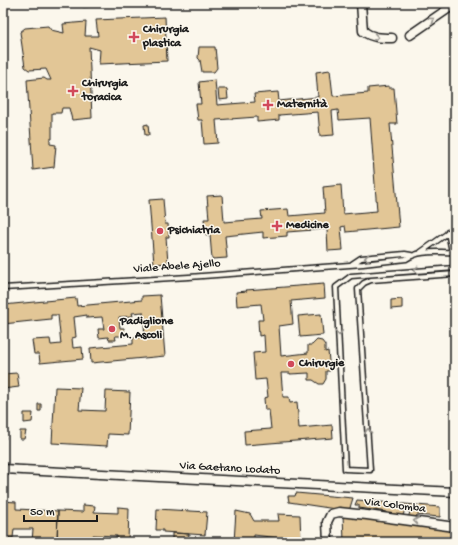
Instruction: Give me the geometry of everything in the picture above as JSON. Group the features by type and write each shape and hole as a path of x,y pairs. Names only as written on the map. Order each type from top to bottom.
{"street":[{"path":"361,3 363,31 368,36 376,38 392,38"},
{"path":"410,35 455,4"},
{"name":"Via Gaetano Lodato","path":"3,469 455,492"},
{"name":"Via Colomba","path":"328,542 327,522 331,514 339,512 455,527"}],"lane":[{"path":"421,252 455,228"},
{"path":"421,252 453,252 448,232"},
{"name":"Viale Abele Ajello","path":"3,288 189,277 352,264 361,258 405,254 411,255 421,252"},
{"path":"455,268 360,274 351,276 336,287 345,469 370,470 358,289 364,283 371,280 455,274"},
{"path":"360,274 364,283"}],"building":[{"path":"83,3 139,3 83,7"},
{"path":"165,17 167,61 99,64 100,50 89,47 92,118 72,120 69,108 62,108 61,113 52,113 52,139 50,139 50,144 56,145 54,167 33,170 27,80 44,78 51,80 46,69 29,70 25,67 20,32 25,28 48,26 51,30 64,33 63,24 86,22 85,36 98,36 96,20"},
{"path":"199,47 215,47 217,68 214,72 202,72 200,60 198,58"},
{"path":"330,70 333,96 368,93 368,88 389,86 389,88 394,88 397,124 390,124 399,227 346,232 345,226 341,227 343,250 328,251 327,229 287,232 287,236 263,238 263,232 225,236 227,258 212,259 210,235 206,235 204,219 209,219 207,196 222,195 224,222 262,219 261,211 288,209 289,216 325,213 323,187 341,185 343,214 377,211 370,118 339,120 338,110 332,111 334,135 320,136 318,112 279,115 279,120 257,122 257,117 216,120 218,143 204,144 202,120 198,120 196,104 201,104 199,82 215,80 217,105 255,102 254,94 278,92 279,101 318,97 316,72"},
{"path":"218,89 227,89 228,99 219,100"},
{"path":"148,124 149,135 145,135 144,125"},
{"name":"Psichiatria","path":"163,199 165,224 168,224 169,237 166,237 168,263 154,264 149,200"},
{"name":"Chirurgie","path":"324,284 325,298 291,301 293,324 279,326 281,356 308,353 308,345 312,345 317,340 322,341 325,345 325,352 328,351 330,371 326,371 326,379 323,384 309,380 309,373 281,373 283,397 289,397 290,403 297,402 299,428 332,425 333,438 245,445 244,431 271,429 269,410 265,410 264,398 268,397 266,379 255,380 253,353 265,352 264,335 259,336 258,320 263,320 261,304 237,306 236,292"},
{"name":"Padiglione M. Ascoli","path":"160,295 165,356 91,363 90,348 133,344 133,338 145,337 143,312 132,313 133,316 119,317 120,328 124,328 125,336 115,336 116,340 109,340 108,337 99,338 98,329 104,329 102,317 87,318 87,315 74,317 76,337 72,338 73,348 82,347 83,359 40,363 39,354 34,354 32,340 50,339 51,345 61,344 58,315 51,315 51,319 3,324 3,305 76,298 77,306 142,300 142,296"},
{"path":"402,299 402,308 391,309 391,300"},
{"path":"321,314 323,335 300,337 298,316"},
{"path":"17,373 19,387 3,389 3,374"},
{"path":"55,387 81,388 79,410 105,411 106,391 130,392 128,435 108,434 107,446 52,443"},
{"path":"38,404 41,404 41,411 38,411"},
{"path":"24,413 33,413 32,422 24,423"},
{"path":"3,421 6,421 5,439 3,439"},
{"path":"20,431 26,431 24,439 20,439"},
{"path":"296,493 353,498 349,511 289,502 288,496 295,496"},
{"path":"357,500 440,507 440,517 417,515 415,519 408,518 410,512 405,510 402,518 387,515 387,512 359,508 359,505 355,505"},
{"path":"3,501 16,502 16,509 58,511 57,542 32,542 33,529 14,529 13,538 3,538"},
{"path":"83,505 95,506 94,512 118,513 118,507 129,508 128,542 117,542 117,536 93,535 93,542 57,542 58,511 83,512"},
{"path":"157,509 207,512 205,535 163,532 163,530 156,530"},
{"path":"236,511 250,514 254,521 279,521 278,514 300,515 301,542 279,542 278,538 254,535 254,542 234,542"},
{"path":"343,514 455,530 455,542 344,542"},
{"path":"172,533 189,534 188,542 172,542"}],"place":[{"name":"Chirurgia plastica","path":"134,37"},
{"name":"Chirurgia toracica","path":"73,91"},
{"name":"Maternità","path":"268,105"},
{"name":"Medicine","path":"277,226"},
{"name":"Psichiatria","path":"160,231"},
{"name":"Padiglione M. Ascoli","path":"112,329"},
{"name":"Chirurgie","path":"291,364"}]}
